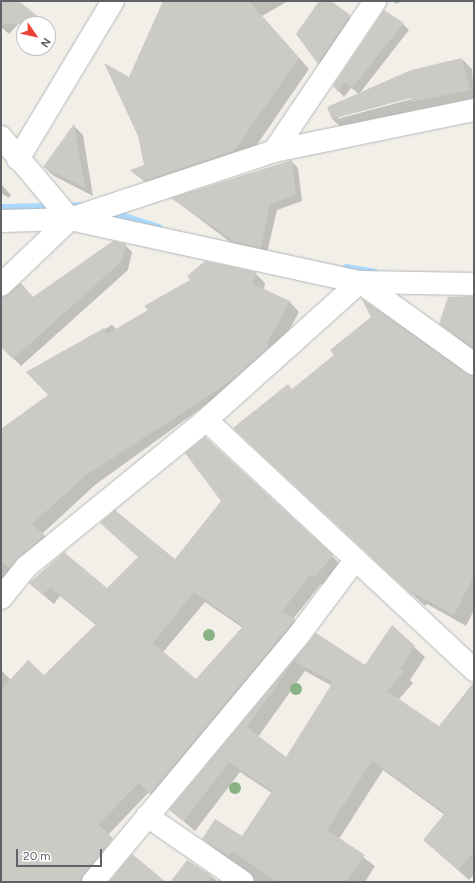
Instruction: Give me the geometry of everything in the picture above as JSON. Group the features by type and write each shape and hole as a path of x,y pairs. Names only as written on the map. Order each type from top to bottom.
{"street":[{"path":"18,159 113,1"},
{"path":"274,151 375,1"},
{"path":"1,285 70,219 274,151 474,110"},
{"path":"1,137 70,219"},
{"path":"1,221 70,219 360,282 474,284"},
{"path":"360,282 474,364"},
{"path":"1,598 26,567 206,420 360,282"},
{"path":"206,420 474,670"},
{"path":"93,882 298,636 355,560"},
{"path":"147,816 243,882"}],"building":[{"path":"1,1 19,1 37,16 16,16 16,24 1,24"},
{"path":"163,1 249,1 299,58 234,151 145,181 130,170 144,165 138,136 104,63 129,77"},
{"path":"319,1 331,1 350,15 318,64 296,34"},
{"path":"384,10 404,23 352,88 344,82 338,92 333,86"},
{"path":"462,58 470,90 412,102 411,98 332,119 327,107 411,70"},
{"path":"74,124 85,188 43,167"},
{"path":"292,160 296,195 270,204 261,248 229,241 231,239 171,198"},
{"path":"113,241 126,244 121,262 13,359 1,347 1,297 21,283 33,297"},
{"path":"205,261 256,272 253,284 290,301 267,343 269,347 231,381 85,476 32,524 45,535 9,568 1,561 1,429 48,395 26,372 104,328 107,334 148,310 144,306 190,280 187,276"},
{"path":"474,296 474,349 439,324 448,297"},
{"path":"361,298 474,376 474,576 454,615 414,593 412,595 233,428 288,384 292,389 334,355 330,350 371,317"},
{"path":"205,437 333,555 315,577 310,575 282,611 295,619 150,794 139,783 98,825 113,838 81,882 1,882 1,690 28,660 44,675 96,624 50,587 43,595 29,583 64,552 107,588 138,557 100,523 115,510 175,559 221,501 185,453","holes":["194,592 243,626 196,679 153,643"]},
{"path":"392,625 415,646 400,669 404,672 387,691 439,726 474,682 474,852 458,870 423,840 445,813 372,761 327,830 365,855 346,882 277,882 232,851 228,856 202,839 215,819 242,836 272,791 229,762 184,821 169,810 316,633 365,665","holes":["294,661 333,682 286,757 247,727"]},
{"path":"132,854 166,882 109,882"},
{"path":"187,860 212,876 208,882 170,882"}],"waterway":[{"path":"1,208 87,206"},
{"path":"105,211 158,228"},
{"path":"346,268 375,273"}]}
